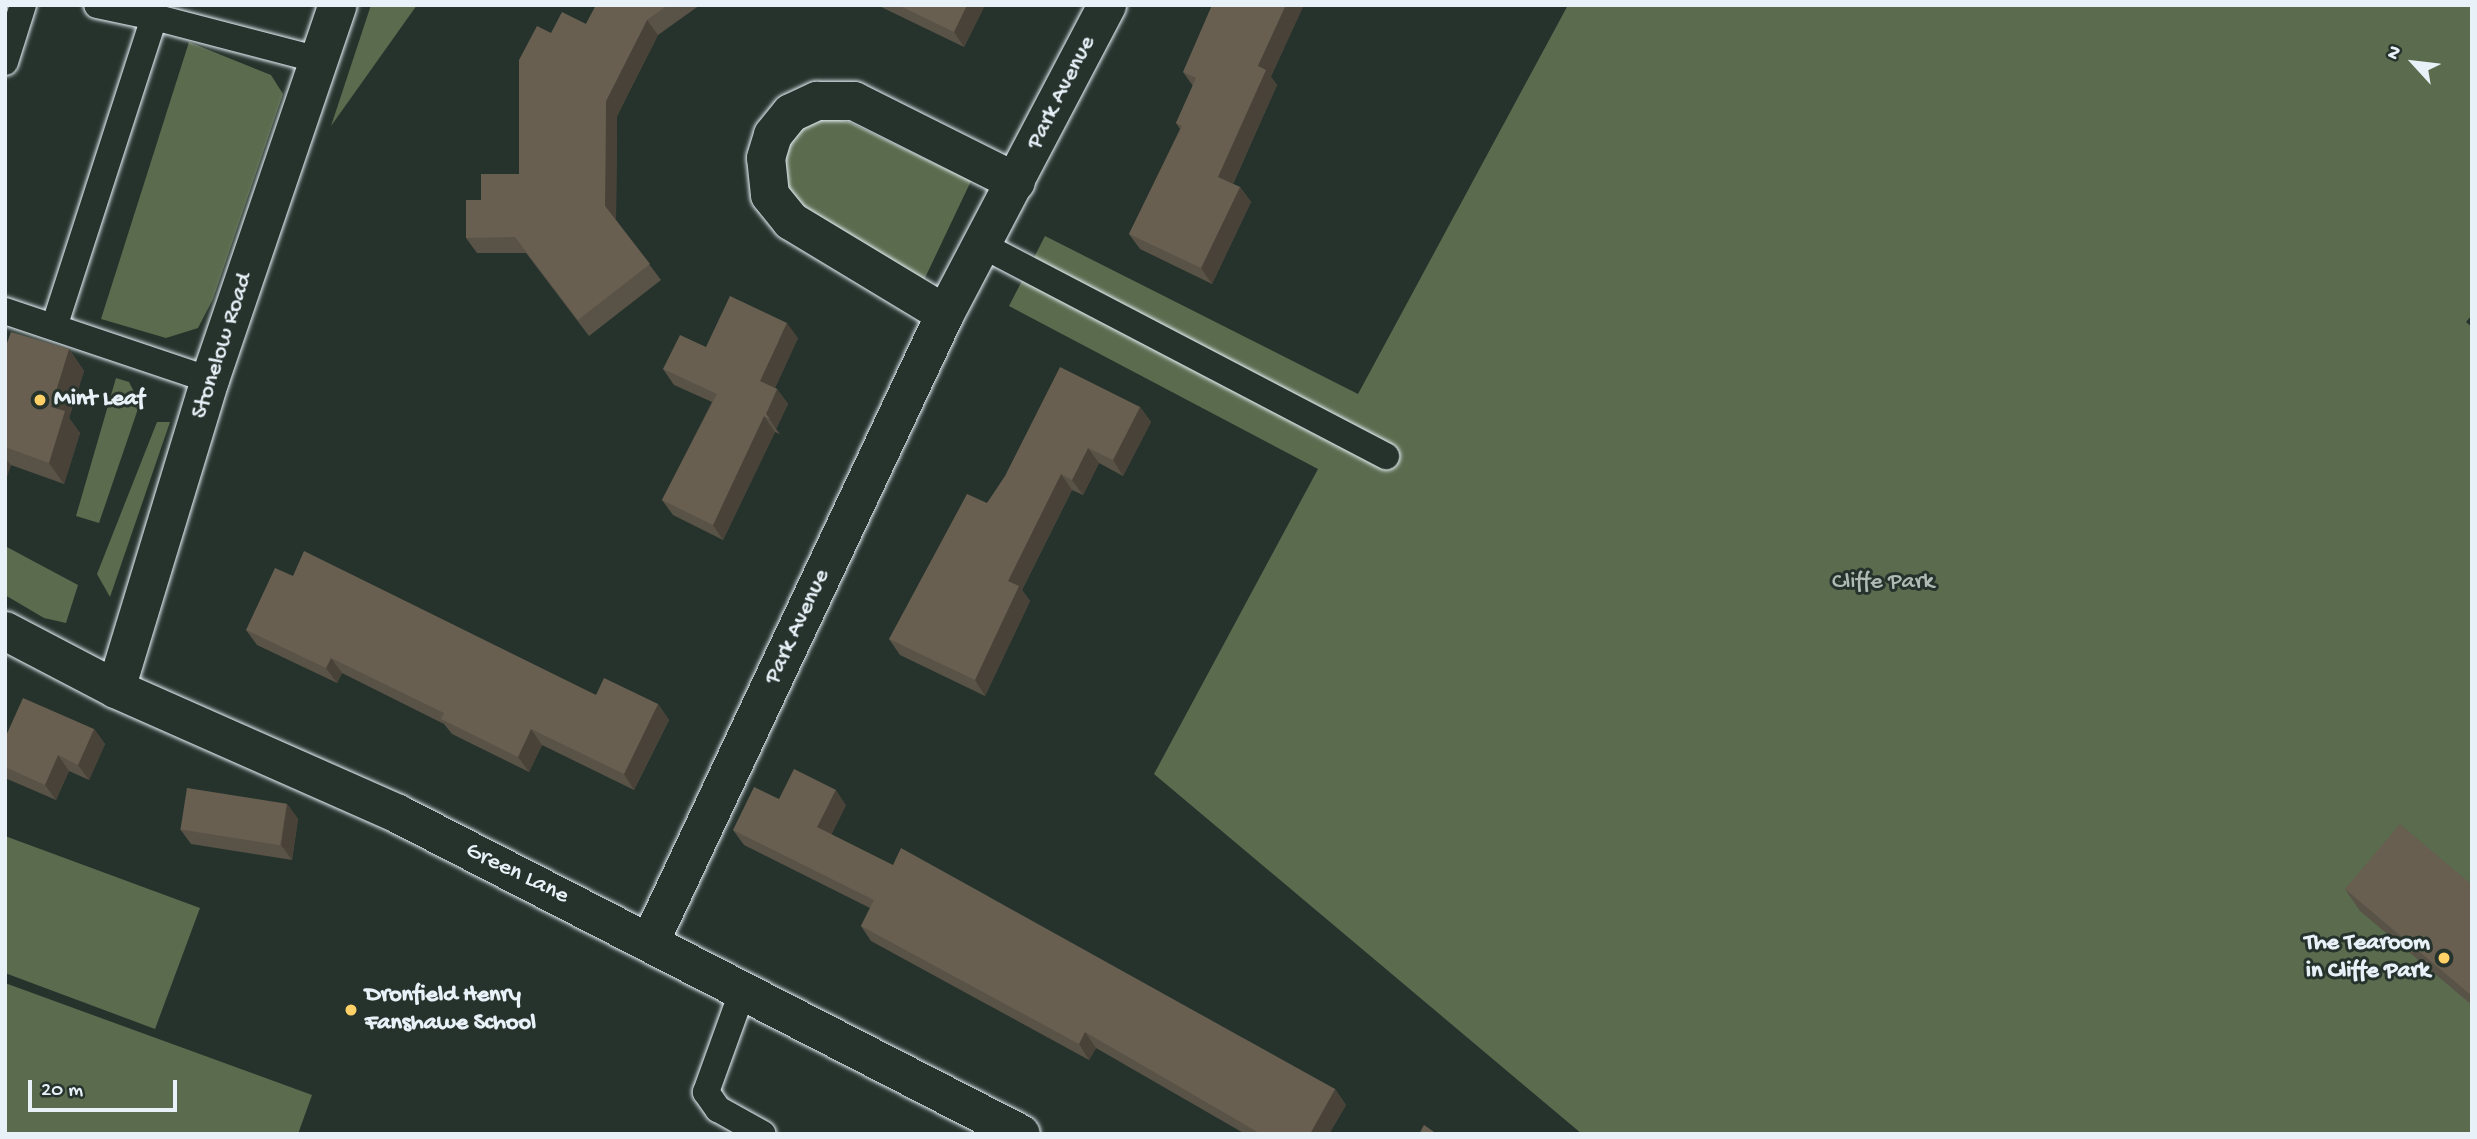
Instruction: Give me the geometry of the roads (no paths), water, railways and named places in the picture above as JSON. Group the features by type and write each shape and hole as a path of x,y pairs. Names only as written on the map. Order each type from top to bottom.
{"street":[{"name":"Stonelow Road","path":"116,689 210,380 338,5"},
{"name":"Park Avenue","path":"651,940 945,314 1107,5"},
{"path":"945,314 791,221 769,195 766,158 773,135 790,113 817,102 853,102 1016,181"},
{"name":"Green Lane","path":"5,631 116,689 398,814 744,987 1020,1134"}],"lane":[{"path":"5,62 23,5"},
{"path":"97,5 319,60"},
{"path":"55,324 154,17"},
{"path":"982,245 1386,456"},
{"path":"5,311 55,324 210,380"},
{"path":"744,987 706,1092 718,1109 763,1134"}],"place":[{"name":"Mint Leaf","path":"40,400"},
{"name":"The Tearoom in Cliffe Park","path":"2444,958"},
{"name":"Dronfield Henry Fanshawe School","path":"351,1010"}],"park label":[{"name":"Cliffe Park","path":"1883,583"}]}
